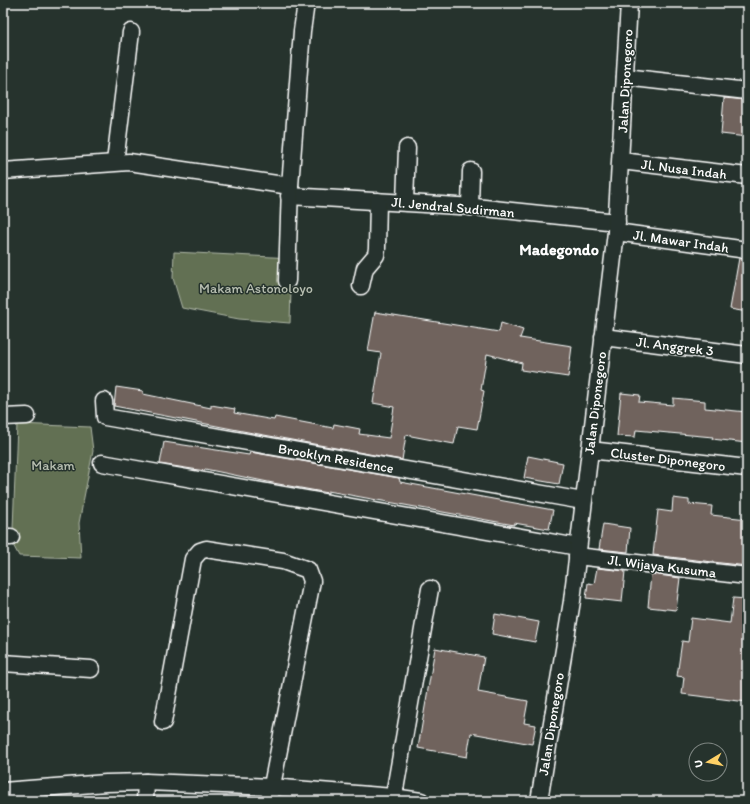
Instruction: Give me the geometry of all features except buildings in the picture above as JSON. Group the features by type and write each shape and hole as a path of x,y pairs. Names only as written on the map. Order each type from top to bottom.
{"street":[{"path":"287,281 290,191 302,31 306,3"},
{"name":"Jalan Diponegoro","path":"539,801 572,601 616,227 629,3"},
{"path":"115,162 131,32"},
{"path":"625,77 747,91"},
{"path":"404,202 407,148"},
{"name":"Jl. Nusa Indah","path":"621,161 747,176"},
{"name":"Jl. Jendral Sudirman","path":"3,171 129,162 290,191 378,201 470,207 616,227"},
{"path":"470,171 470,207"},
{"path":"361,286 365,268 376,255 378,201"},
{"name":"Jl. Mawar Indah","path":"616,227 747,250"},
{"name":"Jl. Anggrek 3","path":"603,337 747,355"},
{"name":"Brooklyn Residence","path":"104,401 105,417 583,501"},
{"path":"3,417 27,416"},
{"name":"Cluster Diponegoro","path":"590,450 747,468"},
{"name":"Jl. Wijaya Kusuma","path":"102,463 578,551 747,576"},
{"path":"164,722 193,559 196,555 206,549 283,561 308,570 312,581 270,794"},
{"path":"393,799 430,589"},
{"path":"3,663 91,669"},
{"path":"3,791 106,783 146,782 270,794 421,801"},
{"path":"145,801 146,782"}],"green space":[{"name":"Makam Astonoloyo","path":"174,252 292,258 290,323 239,319 182,308 173,278"},
{"name":"Makam","path":"17,424 90,427 93,451 79,523 81,558 19,556 11,541 10,534 13,529"}],"district":[{"name":"Madegondo","path":"559,249"}]}
